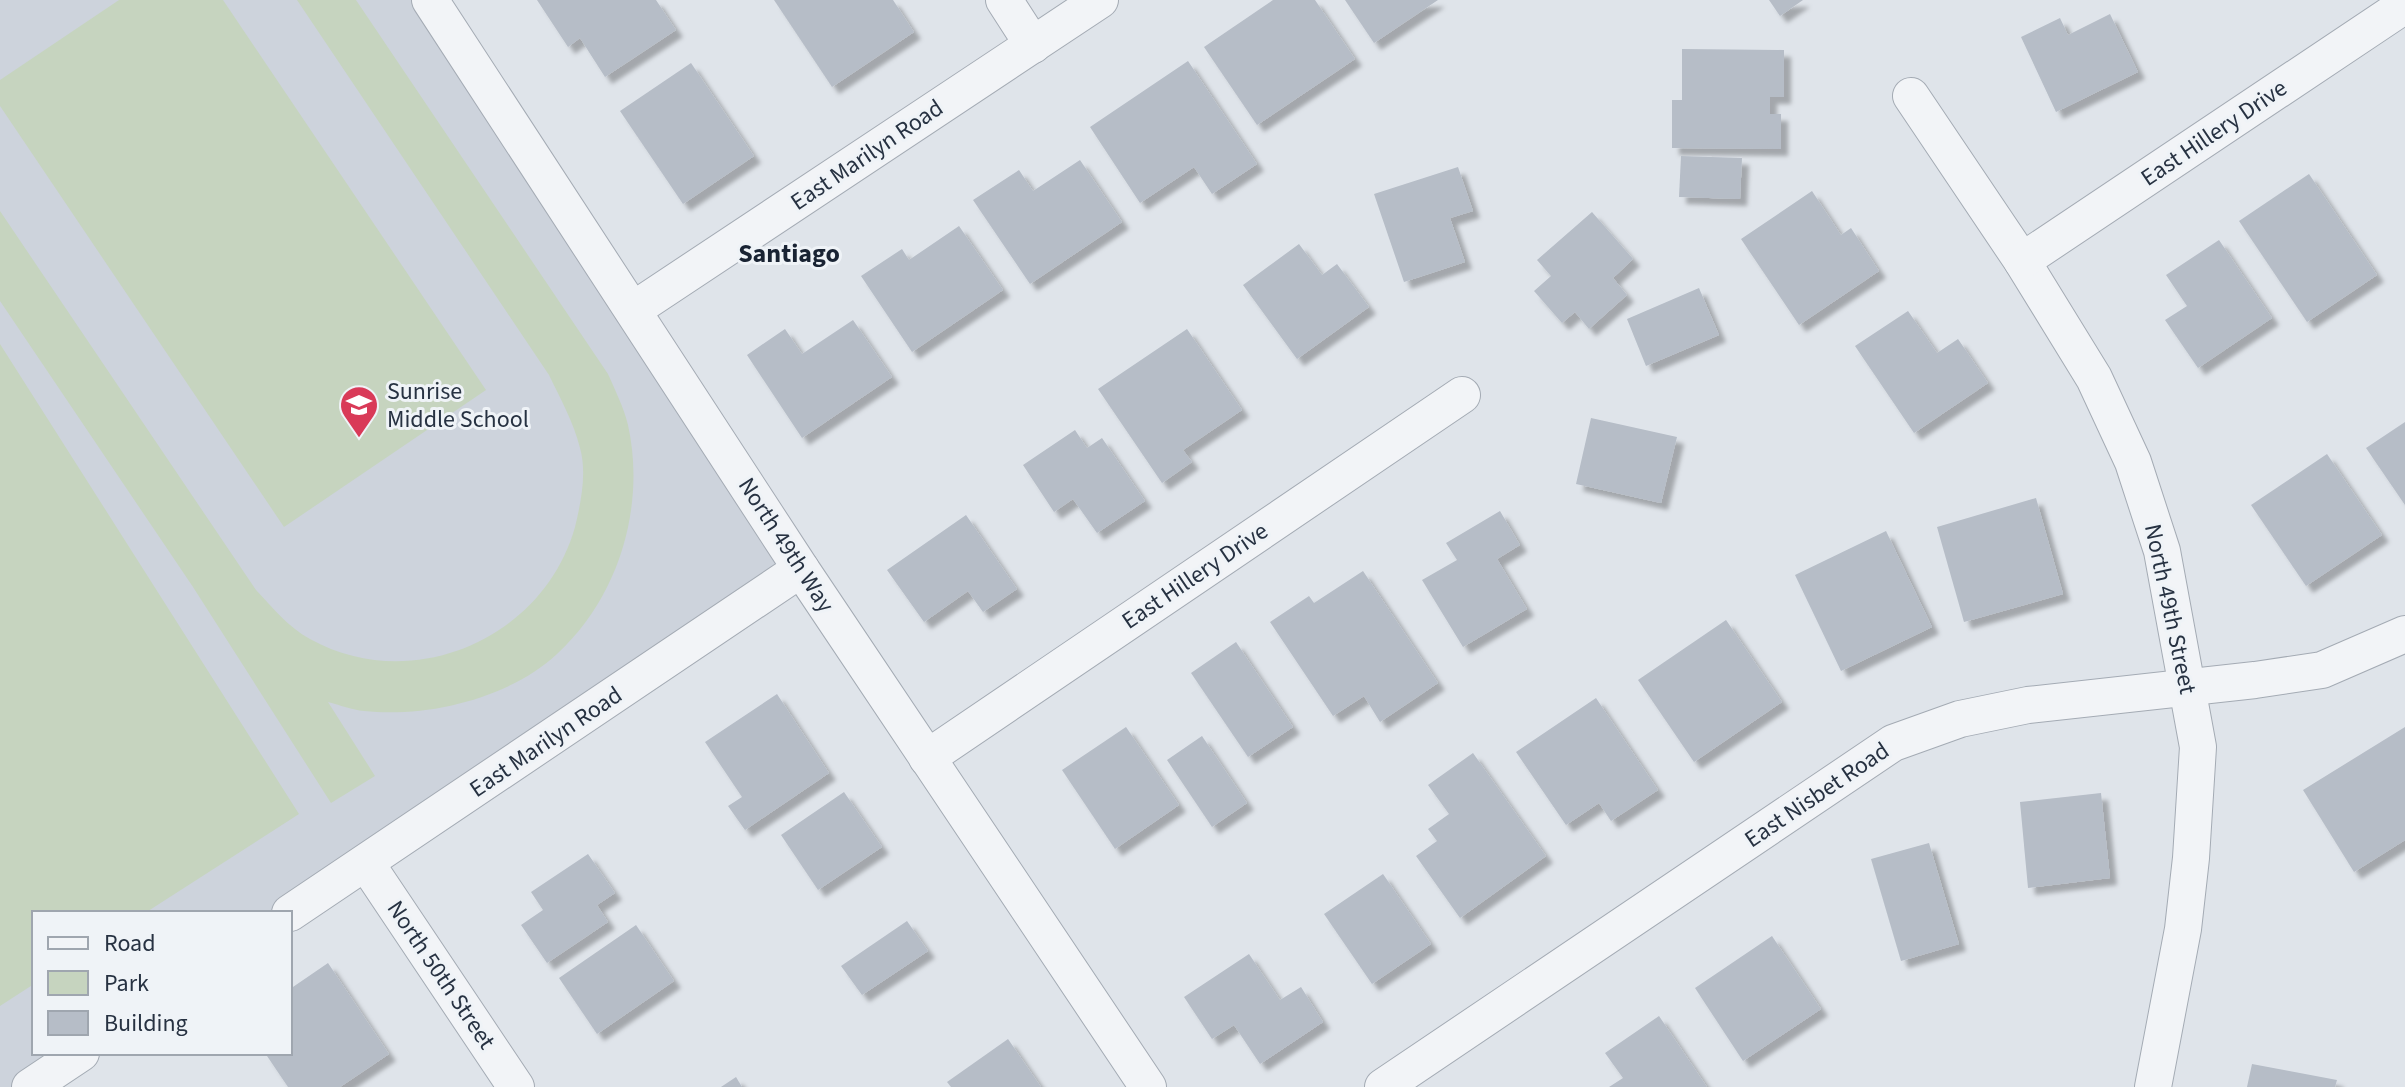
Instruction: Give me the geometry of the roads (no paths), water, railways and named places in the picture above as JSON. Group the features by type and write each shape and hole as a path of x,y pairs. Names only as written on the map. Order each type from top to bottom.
{"street":[{"name":"North 49th Way","path":"430,0 801,569 1148,1087"},
{"path":"1004,0 1033,45"},
{"name":"East Marilyn Road","path":"633,310 1100,0"},
{"name":"East Hillery Drive","path":"2022,261 2405,5"},
{"name":"North 49th Street","path":"1911,96 2022,261 2094,378 2133,462 2162,551 2198,747 2183,929 2153,1087"},
{"name":"East Hillery Drive","path":"927,758 1462,395"},
{"name":"East Marilyn Road","path":"292,912 801,569"},
{"name":"East Nisbet Road","path":"1383,1087 1893,743 1960,719 2028,705 2322,670 2405,634"},
{"name":"North 50th Street","path":"366,863 516,1087"},
{"path":"30,1087 78,1055"}],"place":[{"name":"Sunrise Middle School","path":"359,439"}],"district":[{"name":"Santiago","path":"789,253"}]}
